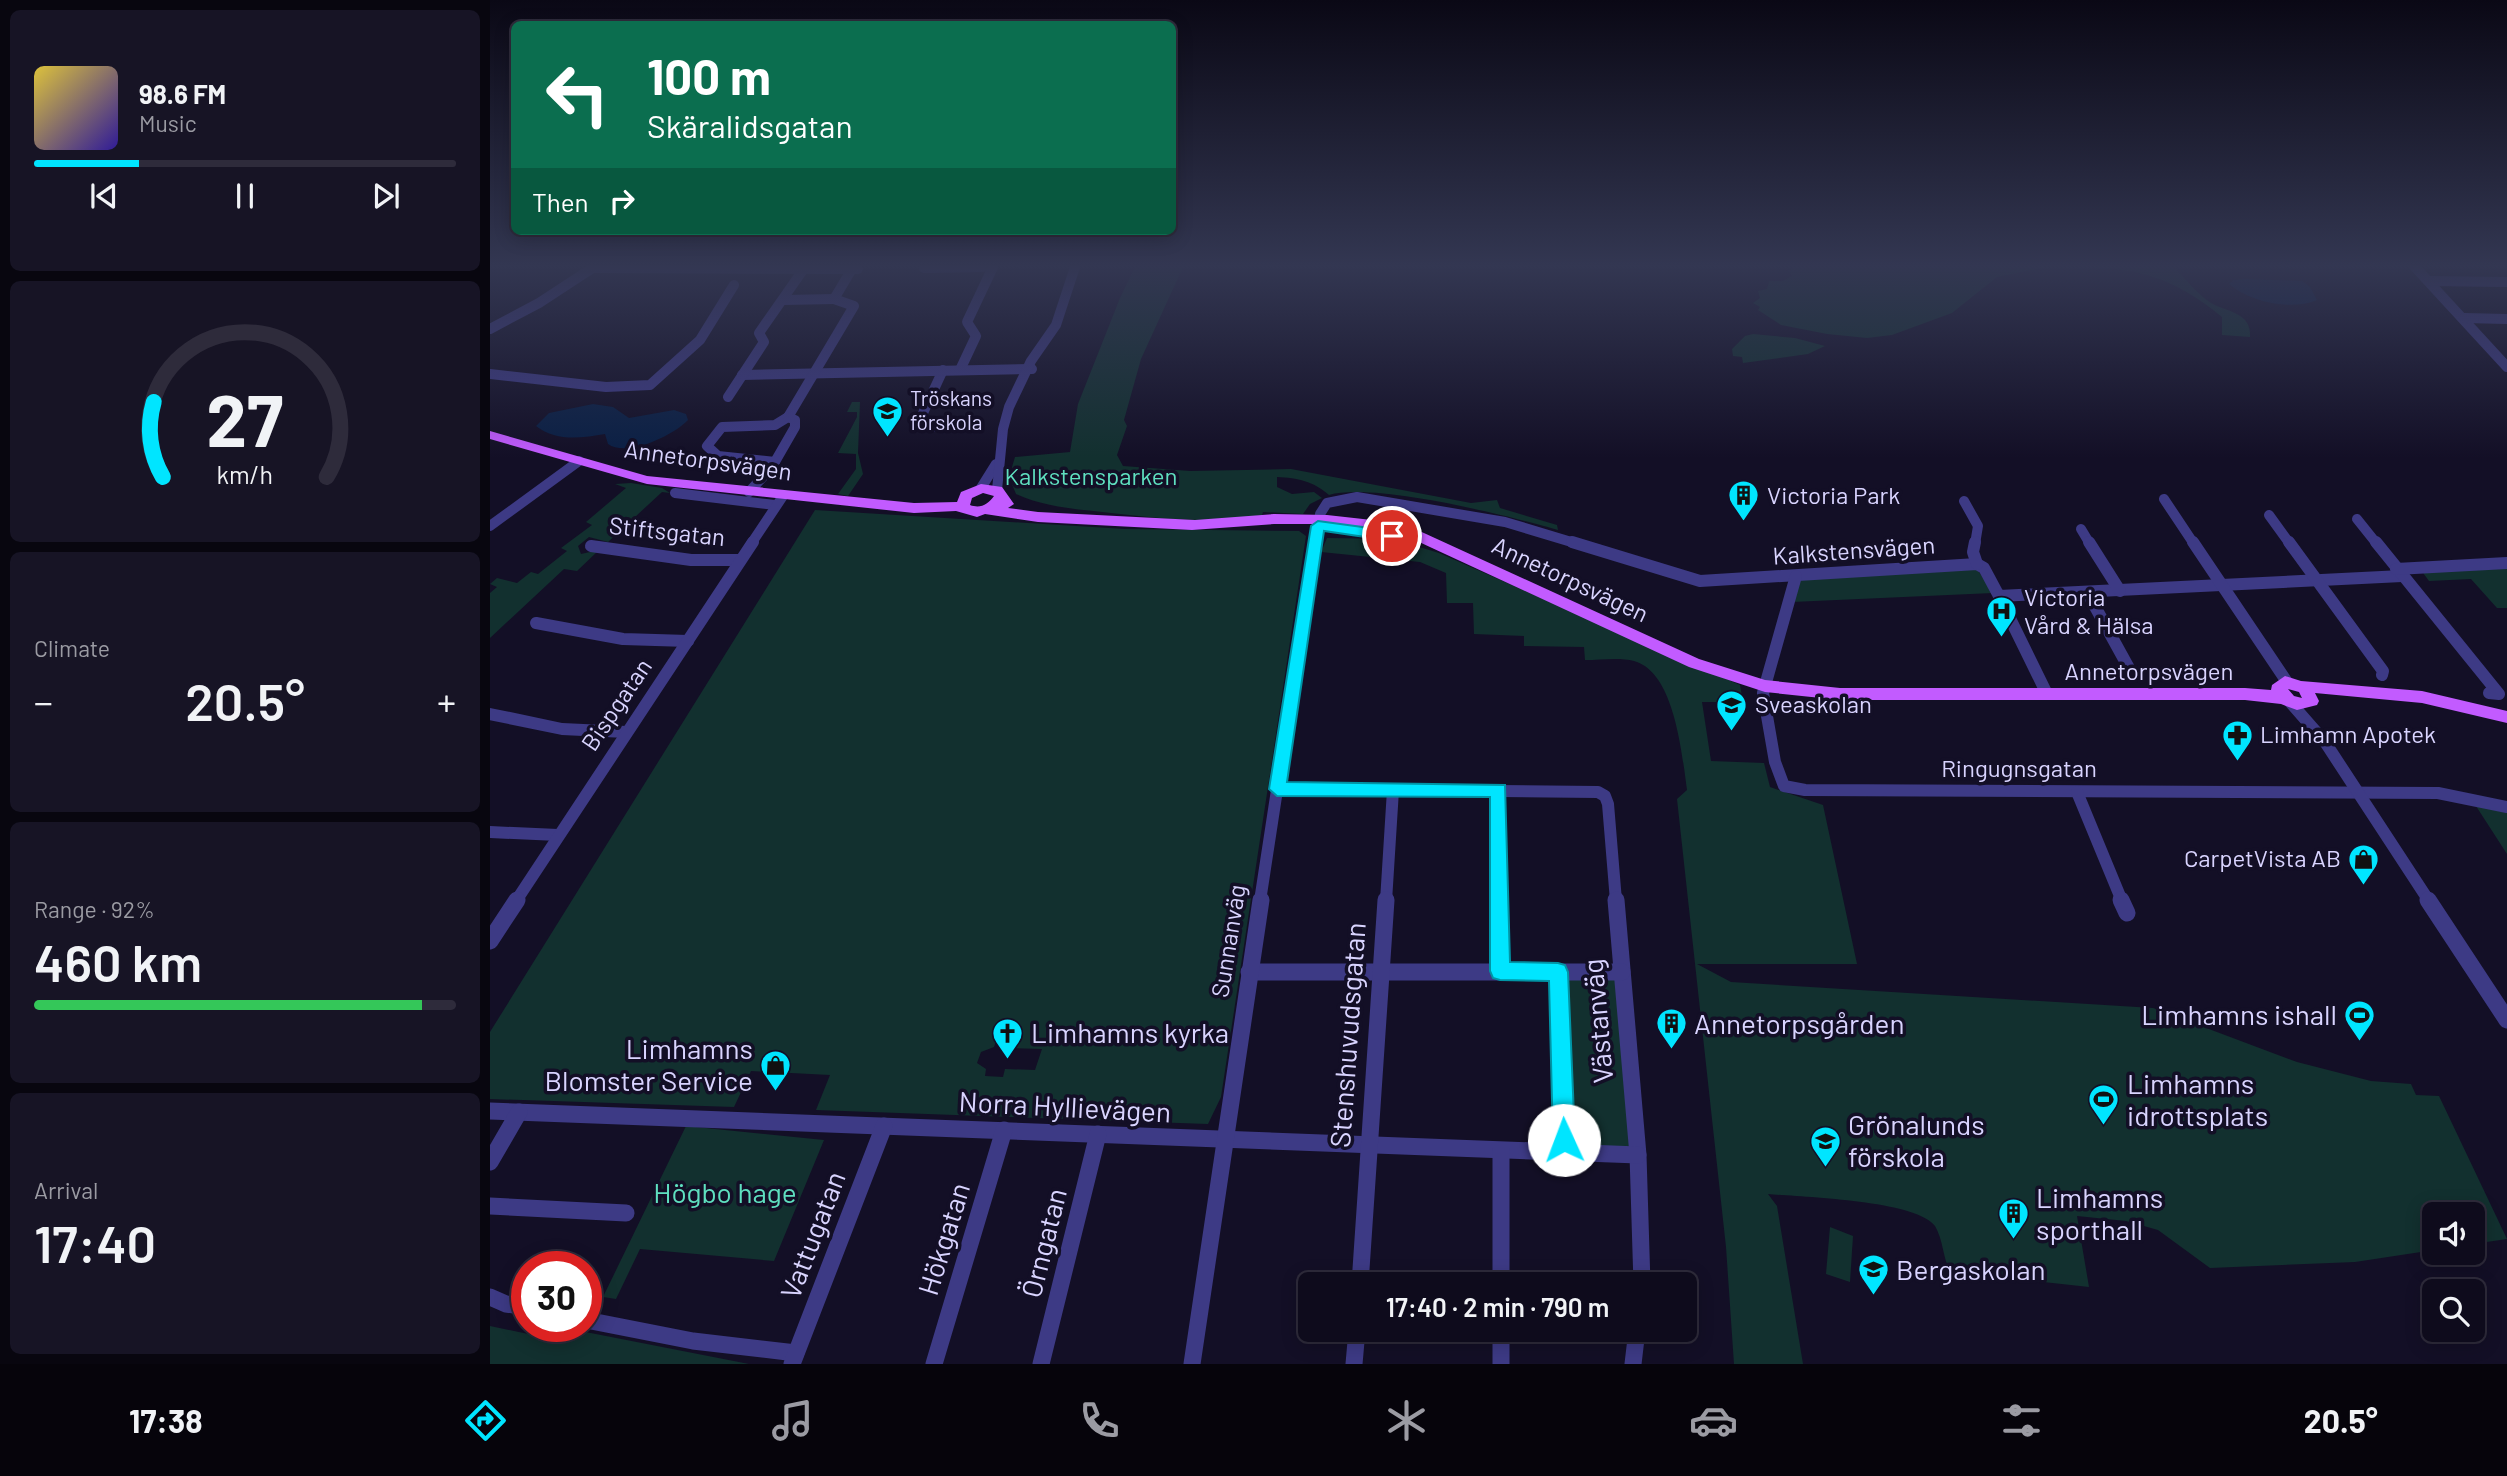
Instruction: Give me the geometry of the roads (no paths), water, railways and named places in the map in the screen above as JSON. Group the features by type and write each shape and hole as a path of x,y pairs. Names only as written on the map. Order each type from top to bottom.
{"main road":[{"name":"Annetorpsvägen","path":"490,435 647,480 749,492 779,501 882,506 965,501 972,511 986,510 1038,517 1192,525 1319,522 1376,532 1465,556 1731,677 1828,693 2295,694"},
{"path":"965,501 981,488 999,493 996,504 986,510"},
{"name":"Annetorpsvägen","path":"999,493 1007,504 1038,517"},
{"name":"Annetorpsvägen","path":"2015,694 2261,689 2328,698 2404,701 2507,717"}],"street":[{"path":"490,374 606,387 650,385 706,331"},
{"path":"728,397 764,342 759,333 761,331"},
{"path":"775,462 718,456 707,446 722,427 775,425 788,417 839,331"},
{"path":"960,370 976,336 971,331"},
{"path":"999,493 1003,429 1016,390 1052,331"},
{"path":"2479,331 2506,362"},
{"path":"742,375 1030,369"},
{"path":"943,370 917,426 964,427"},
{"path":"749,492 775,462 796,424 788,417"},
{"path":"981,488 991,475 1002,450"},
{"path":"490,526 579,461"},
{"name":"Annetorpsvägen","path":"675,493 779,501"},
{"name":"Kalkstensvägen","path":"1319,522 1322,508 1331,501 1357,498 1505,522 1700,581 1977,564"},
{"path":"2164,499 2295,694 2507,1020"},
{"name":"Bispgatan","path":"490,941 779,501"},
{"path":"1964,501 1978,526 1973,552 1977,564 1984,568 2046,692"},
{"path":"2269,515 2383,671 2382,675"},
{"path":"2357,519 2499,694 2489,693"},
{"name":"Sunnanväg","path":"1192,1364 1249,972 1319,522"},
{"path":"2081,529 2120,591"},
{"name":"Stiftsgatan","path":"591,546 601,545 691,561 740,560"},
{"path":"1999,596 2317,580 2507,564"},
{"path":"1766,681 1796,576"},
{"path":"2087,592 2130,670"},
{"path":"536,623 623,639 688,641"},
{"name":"Ringugnsgatan","path":"1766,681 1764,706 1775,762 1784,786 1805,790 2438,793 2507,807"},
{"path":"2295,694 2313,718 2325,742"},
{"path":"490,714 562,729 626,732"},
{"path":"1277,789 1499,790 1500,971"},
{"name":"Stenshuvudsgatan","path":"1361,1272 1393,790"},
{"name":"Västanväg","path":"1499,790 1598,792 1605,796 1608,804 1637,1155 1642,1272"},
{"path":"2077,792 2127,914"},
{"path":"490,832 558,835"},
{"path":"1249,972 1622,972"},
{"path":"1558,972 1565,1153"},
{"name":"Norra Hyllievägen","path":"490,1111 1369,1147 1637,1155"},
{"path":"490,1162 519,1112"},
{"name":"Vattugatan","path":"794,1359 884,1126"},
{"name":"Hökgatan","path":"934,1364 1004,1130"},
{"name":"Örngatan","path":"1041,1364 1098,1134"},
{"path":"1501,1151 1501,1272"},
{"path":"490,1206 626,1213"},
{"path":"490,1297 511,1305"},
{"path":"602,1323 794,1359"},
{"path":"1354,1364 1355,1342"},
{"path":"1501,1342 1501,1364"},
{"path":"1633,1364 1636,1342"}],"water":[{"path":"593,404 613,407 629,418 674,410 686,414 688,420 662,438 627,448 616,448 608,444 605,434 561,437 536,426 549,413"}],"place":[{"name":"Tröskans förskola","path":"887,438"},
{"name":"Victoria Park","path":"1744,523"},
{"name":"Victoria Vård & Hälsa","path":"2001,639"},
{"name":"Sveaskolan","path":"1732,732"},
{"name":"Limhamn Apotek","path":"2237,762"},
{"name":"CarpetVista AB","path":"2364,886"},
{"name":"Limhamns ishall","path":"2360,1042"},
{"name":"Annetorpsgården","path":"1671,1051"},
{"name":"Limhamns kyrka","path":"1008,1060"},
{"name":"Limhamns Blomster Service","path":"776,1092"},
{"name":"Limhamns idrottsplats","path":"2104,1127"},
{"name":"Grönalunds förskola","path":"1825,1168"},
{"name":"Limhamns sporthall","path":"2013,1241"},
{"name":"Bergaskolan","path":"1873,1297"}],"park label":[{"name":"Kalkstensparken","path":"1091,477"},
{"name":"Högbo hage","path":"725,1193"}]}
